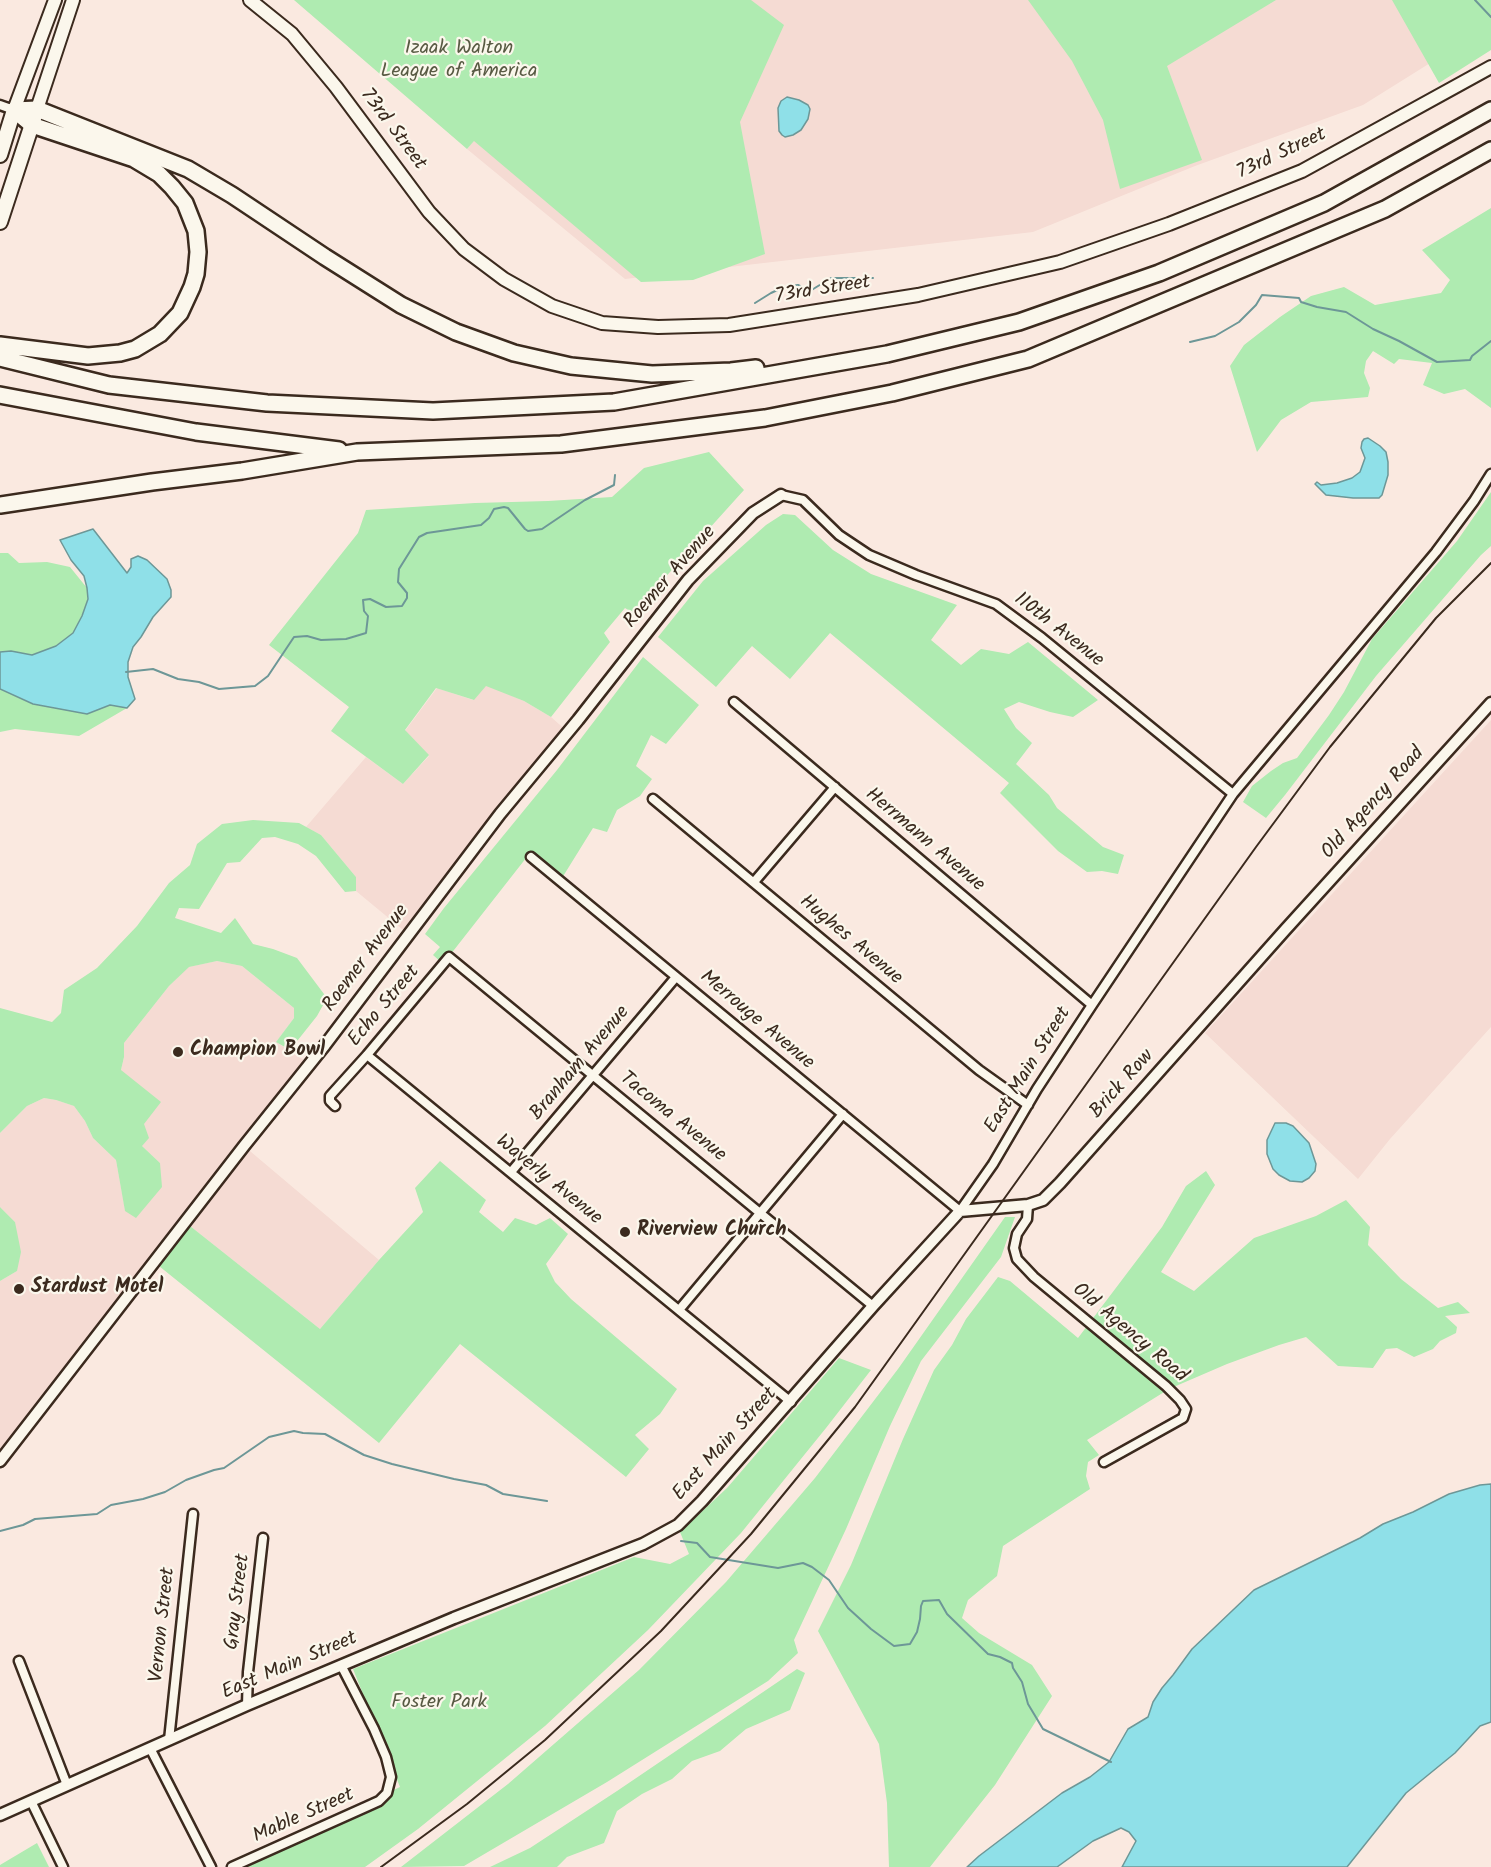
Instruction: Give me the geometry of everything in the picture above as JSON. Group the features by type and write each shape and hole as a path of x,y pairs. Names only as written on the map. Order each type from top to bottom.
{"highway":[{"path":"7,108 37,109 188,169 401,305 456,332 514,352 571,366 652,374 731,370 887,354"},
{"path":"0,345 88,356 120,353 135,348 160,334 170,325 187,300 196,274 198,240 193,220 185,203 166,180 152,169 134,159 32,125 7,108"},
{"path":"0,155 7,108"},
{"path":"0,222 37,109"},
{"path":"0,358 109,385 267,404 433,411 614,402 887,354 1019,322 1159,273 1324,203 1491,110"},
{"path":"0,506 357,452 561,444 765,418 892,393 1028,359 1385,209 1491,150"},
{"path":"0,394 196,432 357,452"}],"main road":[{"path":"7,108 55,0"},
{"path":"37,109 73,0"},
{"name":"73rd Street","path":"250,0 292,34 336,87 429,212 464,249 504,279 552,306 602,323 658,327 729,325 918,296 1060,262 1169,224 1302,171 1491,67"}],"street":[{"name":"East Main Street","path":"0,1815 247,1705 454,1618 643,1544 678,1525 960,1211 993,1164 1092,1005 1233,794 1436,552 1491,474"},
{"name":"110th Avenue","path":"781,495 803,500 839,535 869,555 996,604 1042,638 1233,794"},
{"name":"Roemer Avenue","path":"0,1461 325,1045 495,820 578,720 688,580 753,513 781,495"},
{"name":"Herrmann Avenue","path":"734,702 1092,1005"},
{"name":"Old Agency Road","path":"1284,930 1491,703"},
{"path":"754,882 835,787"},
{"name":"Hughes Avenue","path":"653,799 979,1070 1028,1105"},
{"name":"Merrouge Avenue","path":"531,857 960,1211"},
{"name":"Brick Row","path":"960,1211 1028,1205 1043,1200 1284,930"},
{"name":"Echo Street","path":"335,1107 330,1101 330,1096 449,957"},
{"name":"Tacoma Avenue","path":"449,957 873,1306"},
{"name":"Branham Avenue","path":"511,1172 676,977"},
{"name":"Waverly Avenue","path":"367,1055 790,1402"},
{"path":"679,1310 843,1114"},
{"name":"Old Agency Road","path":"1028,1205 1027,1219 1017,1234 1014,1248 1017,1259 1034,1277 1166,1386 1186,1409 1184,1418 1104,1462"},
{"name":"Vernon Street","path":"169,1740 193,1514"},
{"name":"Gray Street","path":"247,1705 248,1672 263,1538"},
{"path":"19,1661 68,1785"},
{"name":"Mable Street","path":"232,1867 368,1806 387,1793 391,1777 386,1757 341,1665"},
{"path":"150,1748 211,1867"},
{"path":"31,1801 63,1867"}],"shaded area":[{"path":"593,0 1491,0 1491,25 1363,105 1195,166 1033,232 625,279 467,149"},
{"path":"486,685 524,701 551,717 568,732 408,934 356,891 356,877 321,835 306,827 366,757 403,784 429,756 405,731 437,688 473,700"},
{"path":"1491,720 1491,1027 1390,1139 1358,1179 1205,1033"},
{"path":"217,961 242,966 294,1008 294,1018 276,1042 310,1064 244,1146 379,1260 320,1329 185,1222 0,1461 0,1281 17,1271 15,1222 0,1207 0,1133 27,1106 44,1098 74,1106 85,1121 93,1138 116,1160 125,1210 160,1163 142,1146 121,1070 124,1043 169,986 188,967"}],"green space":[{"name":"Izaak Walton League of America","path":"294,0 751,0 784,25 740,122 765,254 693,280 641,282 474,141 467,149"},
{"path":"1028,0 1276,0 1167,66 1202,160 1120,189 1103,120 1072,61"},
{"path":"1392,0 1491,0 1491,50 1439,83"},
{"path":"1491,208 1491,408 1465,389 1444,394 1423,385 1432,363 1399,359 1394,364 1373,351 1366,361 1364,373 1370,388 1368,397 1311,402 1281,420 1257,452 1230,366 1244,345 1311,296 1344,287 1375,305 1441,293 1450,280 1422,250"},
{"path":"709,452 744,490 633,613 625,608 604,633 610,642 551,717 524,701 486,686 474,700 436,688 405,730 429,755 403,784 331,731 349,707 269,645 358,533 366,510 612,497 644,468"},
{"path":"1491,492 1491,546 1376,676 1266,818 1243,802 1252,786 1283,763 1297,758 1344,692 1372,639 1457,541"},
{"path":"783,514 795,515 833,550 871,574 957,605 931,640 961,665 981,649 1009,654 1028,642 1098,700 1073,717 1019,702 1004,709 1016,728 1032,743 1016,764 1049,795 1057,808 1103,847 1124,855 1118,874 1102,871 1087,872 1058,851 1000,793 1009,783 830,633 790,679 752,646 716,687 658,637 703,581 766,525"},
{"path":"0,553 8,553 19,563 47,562 70,567 87,588 88,599 73,633 56,646 32,655 11,651 0,652"},
{"path":"643,657 699,705 666,744 651,735 636,766 652,779 640,796 617,810 607,832 593,828 562,878 530,853 443,964 433,955 440,947 425,934 557,770"},
{"path":"0,689 33,704 87,714 110,705 127,708 79,736 15,729 0,732"},
{"path":"253,820 299,823 321,835 356,877 356,891 345,892 316,856 298,844 275,837 262,838 240,862 227,863 199,909 179,908 175,918 221,933 235,918 253,944 297,958 327,998 317,1016 290,1050 276,1042 294,1018 294,1008 242,966 217,961 189,967 169,986 124,1043 121,1070 161,1102 144,1124 149,1138 142,1146 160,1163 162,1187 136,1218 125,1211 116,1160 93,1138 85,1121 74,1106 44,1098 27,1106 0,1133 0,1008 52,1022 61,1013 64,990 97,968 137,926 169,883 190,865 197,844 222,824"},
{"path":"440,1161 486,1200 479,1212 503,1232 515,1218 536,1225 550,1218 568,1234 546,1264 555,1282 571,1299 677,1389 660,1414 635,1435 649,1449 626,1477 460,1344 379,1443 154,1262 185,1222 320,1329 423,1212 415,1188"},
{"path":"1206,1171 1215,1185 1161,1272 1194,1291 1254,1238 1316,1216 1346,1200 1370,1227 1368,1245 1401,1279 1438,1308 1458,1302 1470,1313 1445,1316 1457,1327 1456,1333 1440,1341 1433,1349 1414,1357 1397,1348 1386,1349 1373,1368 1338,1366 1306,1337 1279,1345 1169,1389 1087,1440 1099,1455 1088,1462 1086,1476 1090,1489 1003,1546 997,1576 968,1600 962,1618 979,1633 1032,1665 1052,1696 995,1785 930,1867 889,1867 887,1803 879,1744 818,1631 851,1565 934,1370 952,1345 966,1319 998,1277 1010,1281 1078,1338 1162,1227 1186,1186"},
{"path":"0,1207 15,1222 21,1252 17,1271 0,1281"},
{"path":"1005,1217 1015,1217 1001,1257 921,1361 890,1426 846,1529 794,1640 798,1653 768,1681 607,1782 464,1866 401,1867 508,1784 639,1670 726,1582 815,1478 898,1369"},
{"name":"Foster Park","path":"839,1358 871,1370 741,1533 648,1630 545,1726 418,1829 365,1867 232,1867 400,1787 353,1669 634,1557 670,1564 689,1554 680,1532 727,1488"},
{"path":"797,1669 805,1673 790,1710 746,1729 720,1751 692,1761 672,1779 642,1794 617,1811 604,1843 567,1857 557,1867 490,1867 530,1848"},
{"path":"37,1843 49,1867 0,1867 0,1865"}],"water":[{"path":"787,97 799,100 808,105 810,109 808,119 801,130 785,137 779,131 778,108 781,101"},
{"path":"1368,438 1386,452 1388,475 1382,495 1379,498 1353,498 1326,495 1315,484 1317,482 1321,485 1337,483 1352,478 1360,472 1365,458 1361,448 1362,442"},
{"path":"93,529 127,573 131,567 131,559 138,556 147,560 167,579 171,597 153,617 133,647 128,662 128,677 135,699 127,708 110,705 87,714 33,704 0,689 0,652 11,651 32,655 56,646 73,633 88,599 87,588 84,576 71,560 60,540"},
{"path":"1275,1123 1286,1123 1293,1126 1309,1143 1316,1164 1315,1171 1302,1182 1290,1181 1273,1169 1267,1154 1267,1140"},
{"path":"1491,1484 1491,1722 1480,1726 1455,1753 1406,1793 1347,1867 1122,1867 1136,1841 1129,1832 1121,1828 1093,1841 1057,1867 967,1867 1062,1793 1090,1777 1109,1762 1128,1729 1148,1717 1153,1702 1162,1688 1192,1649 1254,1590 1360,1538 1383,1524 1449,1494"}],"waterway":[{"path":"1475,0 1491,17"},
{"path":"755,303 784,287 798,285 810,291 831,278 873,278"},
{"path":"1190,342 1215,336 1239,322 1256,305 1262,295 1299,298 1301,302 1317,307 1346,312 1373,329 1437,362 1470,360 1491,341"},
{"path":"126,672 153,669 178,679 199,682 219,689 255,686 268,676 294,637 307,636 321,640 346,639 366,633 368,616 364,611 363,600 370,599 386,607 402,606 407,593 398,582 399,569 419,537 427,533 481,525 494,509 504,507 508,508 528,531 542,529 585,500 614,485 615,475"},
{"path":"0,1531 35,1519 97,1514 111,1505 165,1492 186,1480 224,1468 269,1437 294,1431 325,1434 364,1455 392,1464 486,1485 503,1494 547,1501"},
{"path":"681,1541 697,1543 710,1557 778,1568 803,1563 812,1567 829,1580 848,1608 894,1646 910,1644 917,1632 923,1601 939,1600 947,1614 988,1654 1012,1663 1022,1682 1028,1704 1043,1729 1111,1762"}],"railway":[{"path":"381,1867 467,1804 545,1740 661,1631 751,1534 855,1407 1330,747 1436,618 1491,563"}],"place":[{"name":"Champion Bowl","path":"178,1052"},
{"name":"Riverview Church","path":"625,1232"},
{"name":"Stardust Motel","path":"19,1289"}]}
